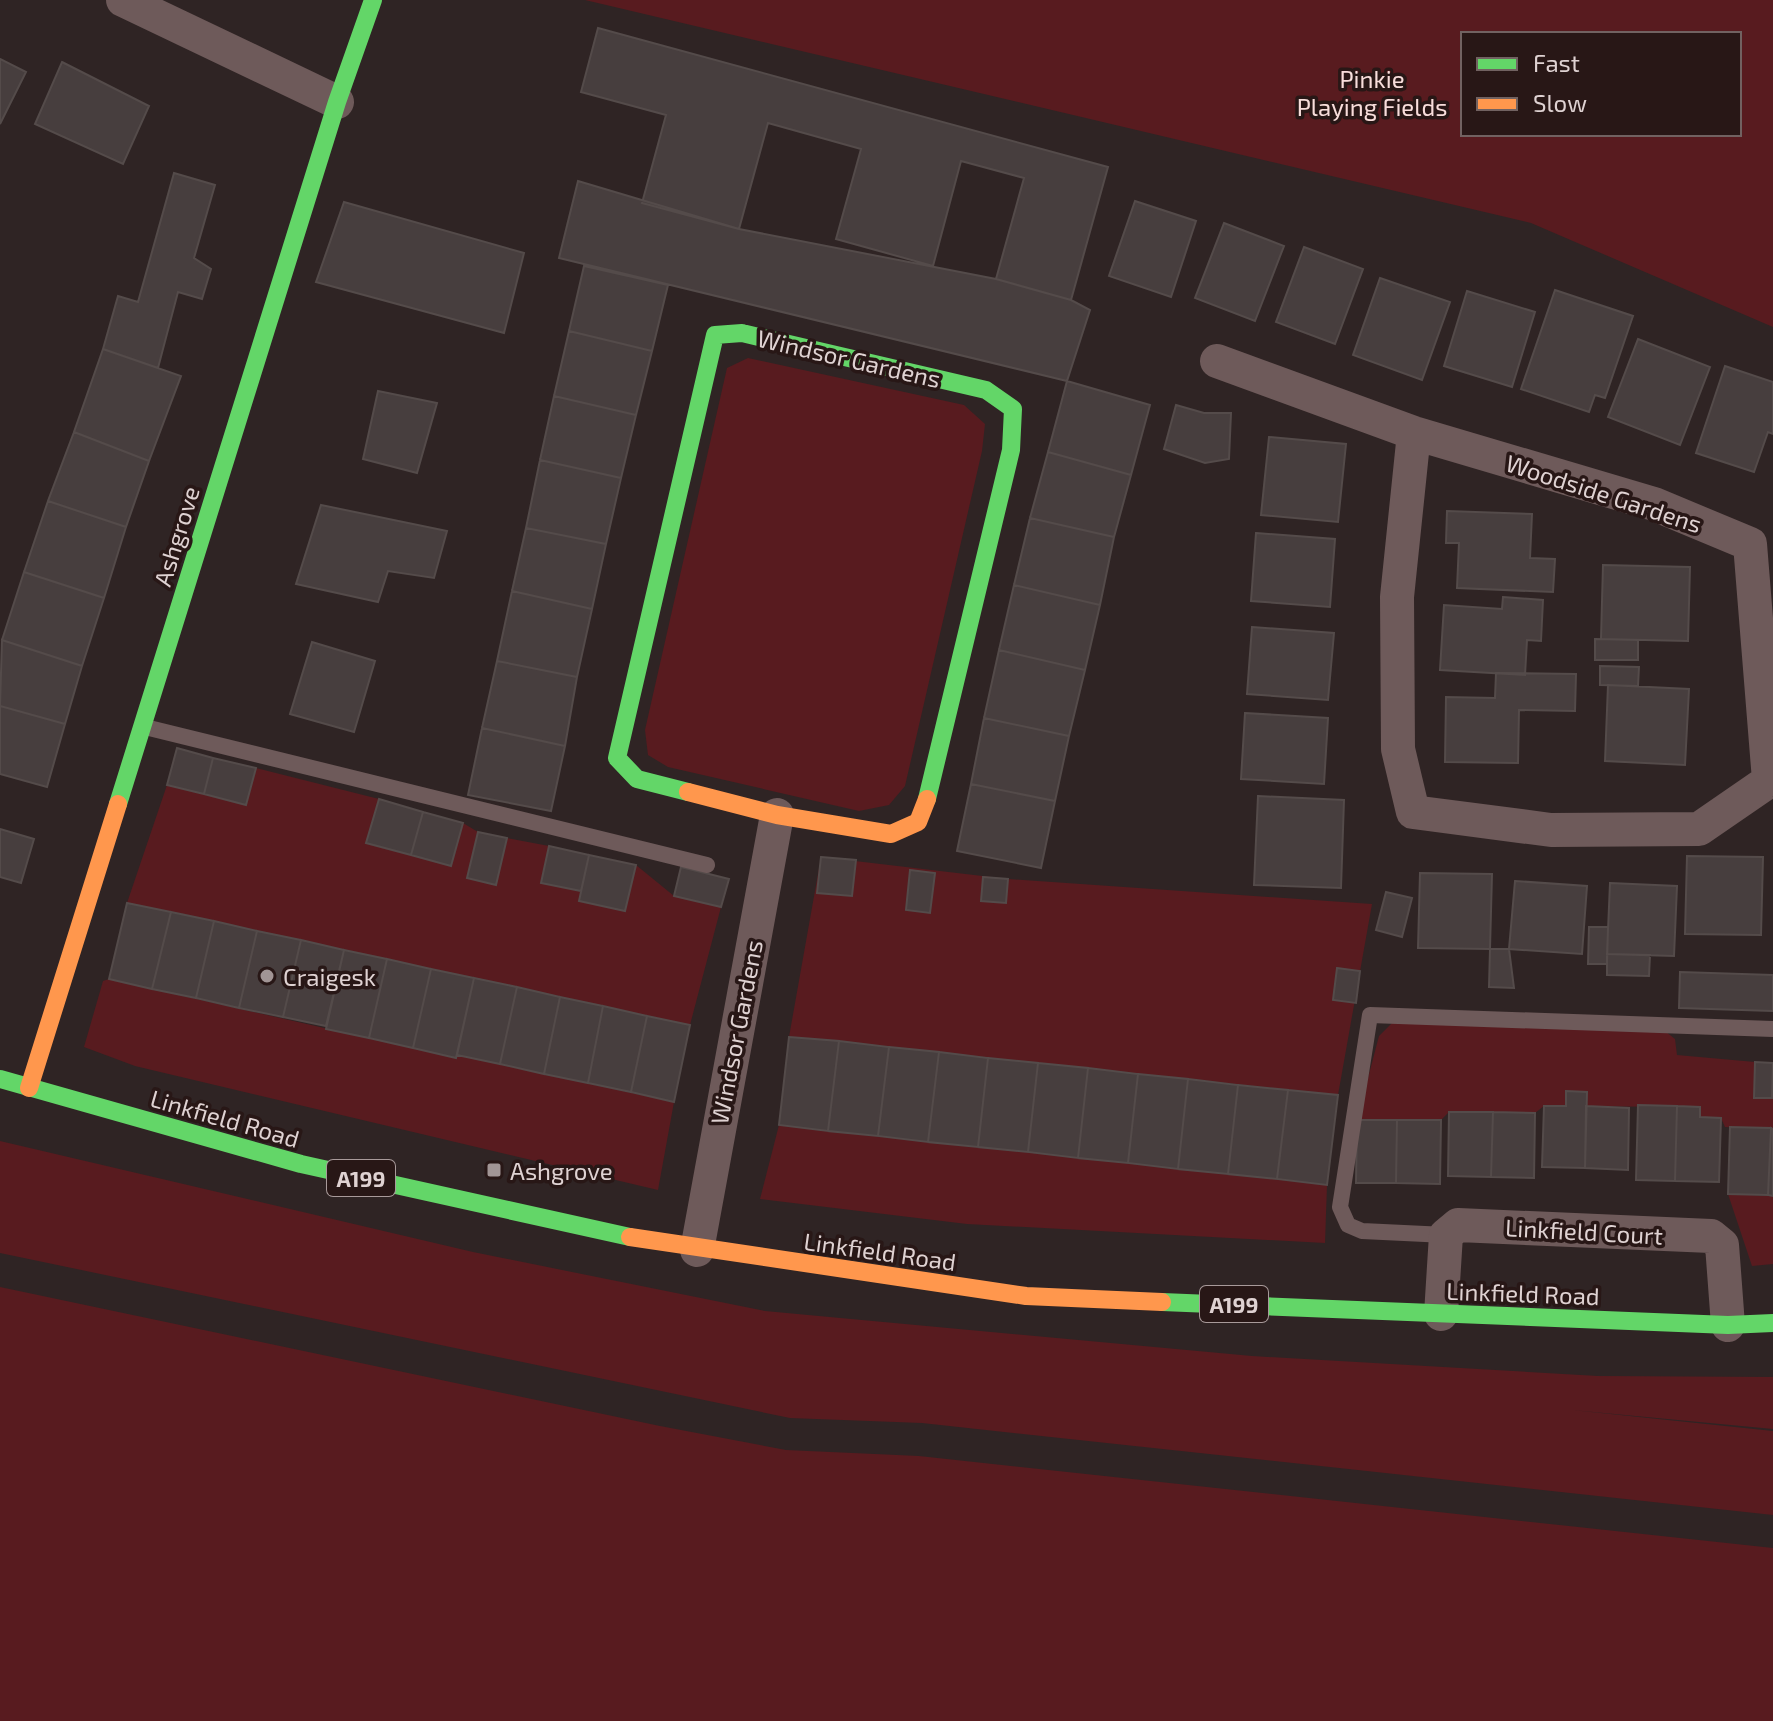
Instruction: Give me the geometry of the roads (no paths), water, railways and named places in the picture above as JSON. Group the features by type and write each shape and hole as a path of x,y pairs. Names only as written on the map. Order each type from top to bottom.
{"street":[{"path":"123,0 337,102"},
{"name":"Ashgrove","path":"29,1088 337,102 373,0"},
{"name":"Windsor Gardens","path":"742,333 986,390 1013,409 1011,450 929,795 918,822 891,834 777,815 637,779 617,758 715,335 742,333"},
{"name":"Woodside Gardens","path":"1217,361 1414,433 1654,504 1750,544 1771,779 1699,829 1551,830 1413,812 1398,749 1397,597 1414,433"},
{"name":"Windsor Gardens","path":"697,1250 777,815"},
{"name":"Linkfield Road","path":"0,1079 301,1164 580,1228 697,1250 1026,1296 1728,1325 1773,1323"},
{"name":"Linkfield Court","path":"1446,1235 1458,1225 1711,1236 1722,1245 1728,1325"},
{"path":"1441,1314 1446,1235"}],"lane":[{"path":"142,726 707,865"},
{"path":"1446,1235 1362,1231 1348,1225 1340,1207 1370,1015 1773,1029"}],"place":[{"name":"Craigesk","path":"267,976"},
{"name":"Ashgrove","path":"494,1170"}],"park label":[{"name":"Pinkie Playing Fields","path":"1372,92"}]}
